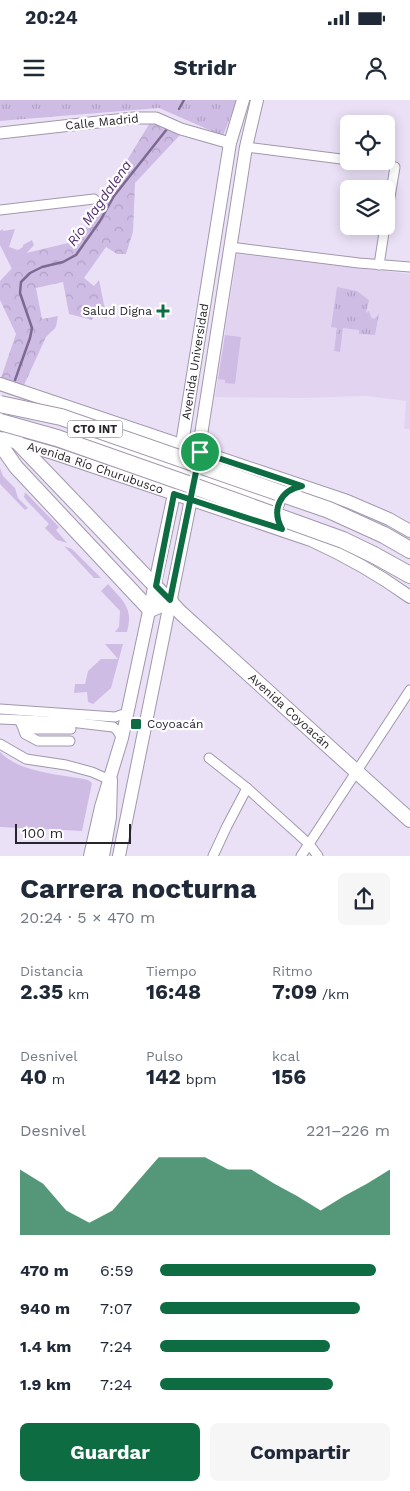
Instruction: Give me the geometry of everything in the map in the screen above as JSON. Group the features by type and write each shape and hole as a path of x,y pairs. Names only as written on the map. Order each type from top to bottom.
{"highway":[{"name":"CTO INT","path":"0,404 61,417 186,469 344,540 410,575"},
{"name":"CTO INT","path":"0,422 57,438 186,469 329,510 384,535 410,550"}],"main road":[{"name":"Avenida Universidad","path":"119,856 191,499 186,469 230,143 244,100"},
{"name":"Avenida Universidad","path":"90,856 101,807 122,738 150,610 186,469 230,247 246,147 257,100"},
{"name":"Avenida Río Churubusco","path":"0,384 186,469"},
{"name":"Avenida Coyoacán","path":"0,414 17,442 181,613 410,820"},
{"name":"Avenida Río Churubusco","path":"0,438 54,453 186,469"},
{"path":"54,453 58,446 64,442 86,439 186,469 278,504"},
{"path":"0,444 16,467 150,610 170,600"},
{"path":"0,458 16,467"},
{"name":"Avenida Río Churubusco","path":"186,469 191,499"},
{"name":"CTO INT","path":"186,469 302,486 347,501 410,530"},
{"path":"282,529 277,518 278,504 286,492 292,488 302,486"},
{"name":"CTO INT","path":"191,499 311,540 348,557 410,596"},
{"path":"102,856 109,817 110,780"}],"street":[{"name":"Calle Madrid","path":"0,133 134,118 152,118 181,129 230,143"},
{"path":"246,147 340,159"},
{"path":"0,210 94,199"},
{"path":"379,265 384,235"},
{"path":"230,247 410,267"},
{"path":"302,856 410,690"},
{"path":"0,709 70,722 112,727 117,730 122,738"},
{"path":"0,719 20,722 70,722 117,717 127,714"},
{"path":"20,722 25,734 38,741 70,741"},
{"path":"0,744 26,759 66,765 92,772 110,780"},
{"path":"209,758 247,788 309,844 318,856"},
{"path":"213,856 247,788"}],"shaded area":[{"path":"237,254 410,274 410,429 404,429 406,401 366,396 302,398 215,397"}],"green space":[{"path":"0,100 237,100 223,136 159,108 0,121"},
{"path":"151,121 180,135 135,183 133,232 126,254 117,254 106,247 84,278 94,286 99,280 107,319 94,314 92,320 69,314 63,282 36,288 42,319 58,316 56,327 46,337 24,385 1,378 16,334 0,300 0,281 26,253 68,243 84,231"},
{"path":"3,229 3,231 15,229 9,247 18,250 32,240 34,245 12,269 0,245 0,231"},
{"path":"337,287 357,291 369,300 366,313 369,311 374,319 379,314 375,335 359,334 359,330 343,328 340,352 334,351 337,328 331,327"},
{"path":"225,335 241,337 235,384 225,383 225,380 218,379"},
{"path":"0,468 3,476 15,488 18,498 28,508 25,510 0,484"},
{"path":"25,492 59,527 56,530 67,543 57,540 45,528 49,524 24,497"},
{"path":"64,546 72,549 101,578 94,578"},
{"path":"108,584 126,605 129,617 127,632 115,632 119,627 120,611 101,591"},
{"path":"105,644 123,644 111,688 93,704 88,702 87,692 74,693 75,684 85,684 88,671 101,659 118,659"},
{"path":"0,752 8,759 29,769 88,780 92,783 82,831 0,827"}],"waterway":[{"name":"Río Magdalena","path":"179,109 184,100"},
{"name":"Río Magdalena","path":"15,380 32,328 20,293 21,282 30,273 42,267 63,262 76,255 100,221 114,196 167,129"}],"place":[{"name":"Salud Digna","path":"163,311"},
{"name":"Coyoacán","path":"136,724"}],"route":[{"path":"200,452 191,499 170,600 156,586 174,494 191,499 282,529 277,515 279,501 287,491 294,487 302,486 200,452"}]}
